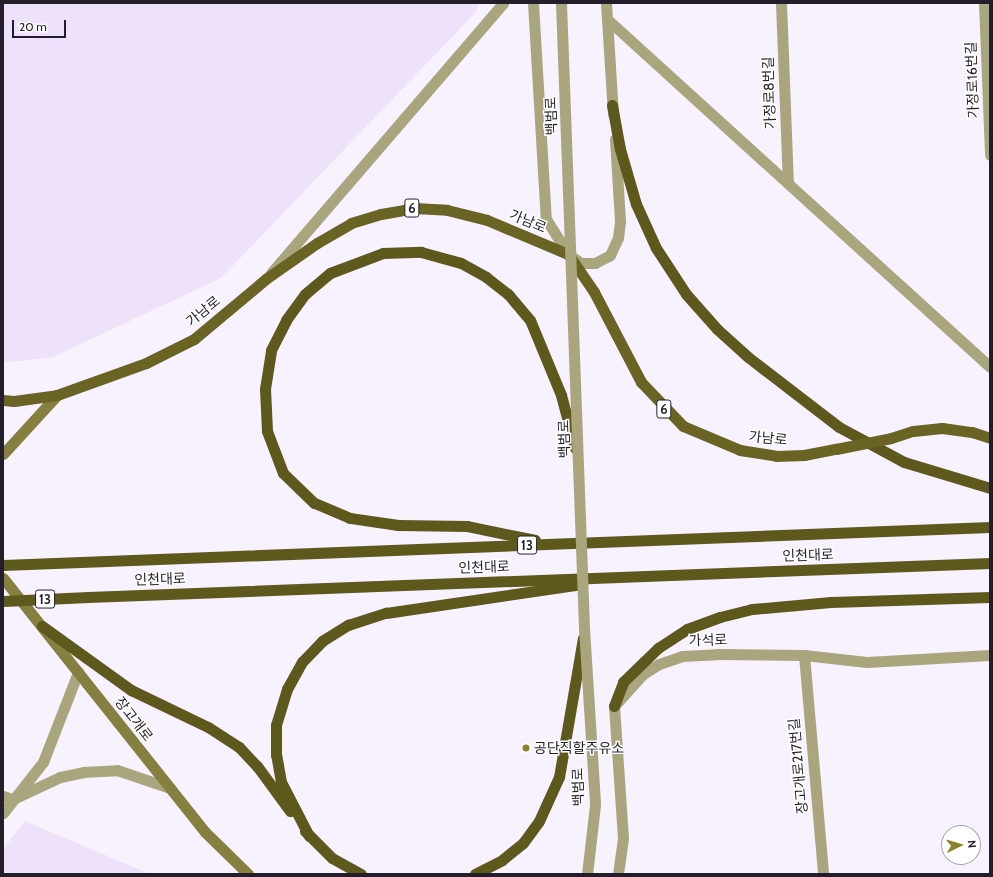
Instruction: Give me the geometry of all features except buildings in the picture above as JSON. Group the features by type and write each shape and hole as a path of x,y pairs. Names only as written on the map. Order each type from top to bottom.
{"highway":[{"path":"612,105 620,149 636,204 656,248 686,294 717,329 748,357 839,427 904,462 990,488"},
{"path":"553,544 467,526 398,525 350,518 314,503 283,473 267,431 265,388 271,350 286,320 305,294 330,272 383,253 421,252 461,263 486,277 508,294 530,320 561,395 580,470"},
{"name":"인천대로","path":"3,565 990,527"},
{"name":"인천대로","path":"3,601 990,563"},
{"path":"308,836 281,782 276,755 276,725 287,689 302,662 322,641 348,625 386,613 626,577"},
{"path":"614,706 623,682 658,648 687,629 720,617 752,609 830,602 990,597"},
{"path":"42,626 131,690 208,727 239,747 257,766 308,836 332,858 361,874"},
{"path":"475,874 502,860 523,843 539,821 559,777 584,628"}],"main road":[{"name":"가남로","path":"3,400 14,402 57,395 146,363 194,339 267,278 317,243 351,223 381,214 414,208 447,210 487,220 568,254 594,292 640,382 683,426 740,450 776,456 804,456 891,438 913,431 942,428 972,432 990,438"},
{"path":"3,454 57,395"},
{"name":"장고개로","path":"3,578 205,832 248,874"}],"street":[{"path":"267,278 503,3"},
{"path":"532,3 546,220 568,254 581,263 595,263 610,255 618,238 620,221 606,3"},
{"name":"백범로","path":"561,3 580,470 584,628 595,805 587,874"},
{"name":"가정로8번길","path":"781,3 788,183"},
{"name":"가정로16번길","path":"984,3 990,155"},
{"path":"607,19 990,367"},
{"name":"가석로","path":"614,706 643,674 659,664 682,656 804,655 867,662 990,655"},
{"name":"장고개로217번길","path":"804,655 823,874"},
{"path":"3,812 8,797 43,762 78,672"},
{"path":"614,706 624,838 618,874"},
{"path":"8,797 60,777 83,772 117,770 170,788"}],"shaded area":[{"path":"3,3 479,3 475,13 221,278 53,357 3,363"},
{"path":"25,821 150,874 3,874 3,849"}],"place":[{"name":"공단직할주유소","path":"526,748"}]}
